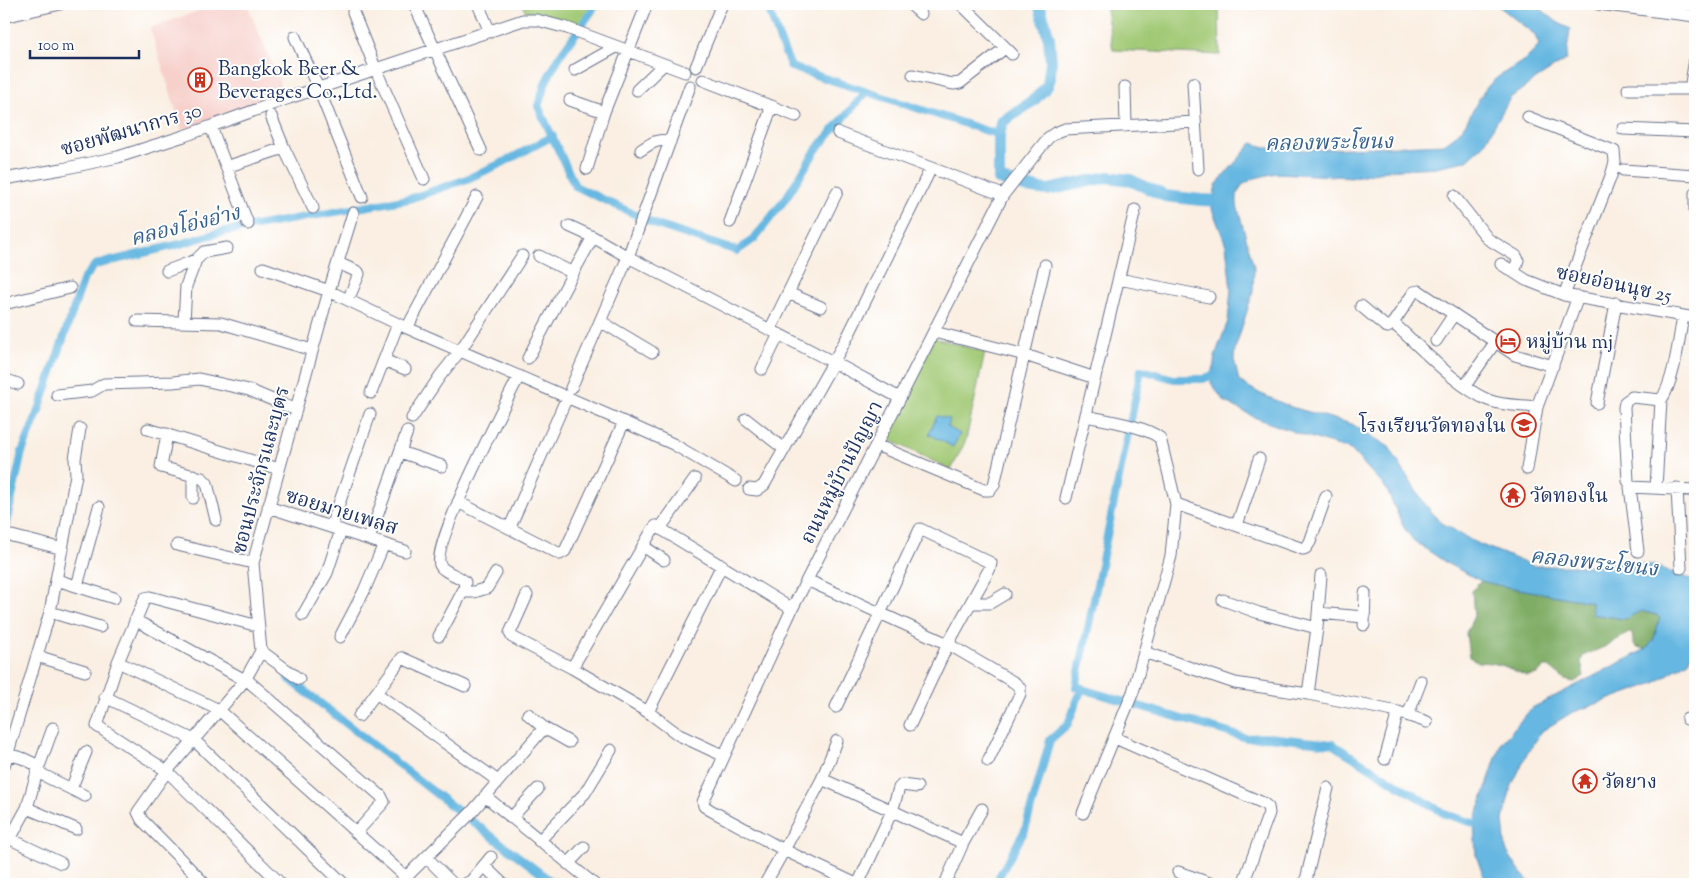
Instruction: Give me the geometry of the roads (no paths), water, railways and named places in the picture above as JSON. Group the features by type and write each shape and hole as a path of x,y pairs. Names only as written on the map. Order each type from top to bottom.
{"street":[{"path":"4,8 23,4"},
{"path":"4,17 60,4"},
{"path":"414,4 481,150"},
{"path":"478,4 490,32"},
{"path":"587,169 604,112 647,4"},
{"path":"696,67 722,4"},
{"path":"910,4 922,14"},
{"path":"913,75 953,84 960,83 1009,51 961,4"},
{"path":"1598,4 1695,16"},
{"path":"353,12 376,70 424,179"},
{"path":"313,208 268,112 319,90 523,20 537,20 566,28 685,72"},
{"path":"295,37 319,90 362,197"},
{"path":"575,70 616,47"},
{"path":"1628,89 1693,89 1695,59"},
{"path":"637,90 663,65"},
{"path":"685,72 690,68 696,67"},
{"path":"685,72 685,82 690,86 699,86 703,80 703,74 696,67"},
{"path":"703,80 796,116"},
{"path":"1193,83 1198,169"},
{"path":"510,527 628,257 690,86"},
{"path":"1125,87 1126,126"},
{"path":"570,100 604,112"},
{"path":"730,222 772,106"},
{"name":"ซอยพัฒนาการ 30","path":"4,179 118,157 211,127 268,112"},
{"path":"1528,117 1614,151 1615,155 1611,176 1564,295"},
{"path":"900,398 1009,187 1048,138 1054,133 1065,129 1195,122"},
{"path":"211,127 248,224"},
{"path":"1623,129 1695,132"},
{"path":"838,133 931,168 1009,187"},
{"path":"641,150 657,140 670,142"},
{"path":"226,167 284,148"},
{"path":"749,488 757,490 764,484 784,449 848,336 931,168"},
{"path":"1623,170 1695,176"},
{"path":"762,369 788,292 837,192"},
{"path":"1694,212 1695,193"},
{"path":"1454,196 1488,239 1516,256 1518,260 1514,272"},
{"path":"371,393 384,360 402,326 477,197"},
{"path":"1066,498 1136,210"},
{"name":"ซอนประจักรและบุตร","path":"261,651 252,563 353,213"},
{"name":"ถนนหมู่บ้านปัญญา","path":"569,226 900,398 792,609 703,802 704,806 784,850"},
{"path":"528,358 573,273 594,238"},
{"path":"184,322 186,286 196,260 204,252 227,248"},
{"path":"412,418 440,376 460,351 522,256"},
{"path":"539,256 573,273"},
{"path":"167,270 196,260"},
{"path":"338,263 358,272 351,293"},
{"name":"ซอยอ่อนนุช 25","path":"1501,264 1526,280 1564,295 1695,318"},
{"path":"876,445 984,490 990,490 994,485 1045,265"},
{"path":"263,268 329,291 460,351 519,376 569,393 624,422 672,444 736,481"},
{"path":"1119,279 1209,297"},
{"path":"4,304 70,288"},
{"path":"1361,306 1385,326 1392,324 1417,291 1521,358 1553,366"},
{"path":"788,292 820,307"},
{"path":"1527,469 1537,407 1578,297"},
{"path":"1597,403 1616,303"},
{"path":"1436,341 1454,314"},
{"path":"1656,488 1661,400 1666,394 1674,366 1683,316"},
{"path":"137,321 221,324 312,350"},
{"path":"600,321 652,352"},
{"path":"1392,324 1447,373 1488,400 1498,403 1537,407"},
{"path":"934,332 1025,355 1095,378"},
{"path":"1465,386 1496,341"},
{"path":"384,360 405,369"},
{"path":"439,636 462,592 464,582 440,564 439,557 445,537 458,502 519,376"},
{"path":"4,379 18,384"},
{"path":"57,395 92,390 104,384 172,382 199,379 249,390 296,410"},
{"path":"1628,482 1624,416 1625,402 1632,396 1661,400"},
{"path":"303,616 327,573 336,529 370,414"},
{"path":"1083,813 1133,692 1171,556 1176,504 1162,442 1157,436 1114,422 1086,416"},
{"path":"746,419 784,449"},
{"path":"458,502 560,554 565,551 624,422"},
{"path":"4,766 50,612 76,475 75,459 80,429"},
{"path":"148,429 279,469"},
{"path":"369,539 407,432"},
{"path":"167,434 160,467 202,478 207,482 216,520"},
{"path":"400,452 442,466"},
{"path":"1237,525 1259,459"},
{"path":"193,476 193,498"},
{"path":"661,527 695,479"},
{"path":"1638,551 1630,487 1695,490"},
{"path":"1677,488 1681,568"},
{"path":"1176,504 1305,549 1310,542 1326,496"},
{"path":"77,586 99,507"},
{"name":"ซอยมายเพลส","path":"268,507 405,550"},
{"path":"572,668 656,526 661,527 792,609"},
{"path":"836,707 920,529 991,563 948,644 910,725"},
{"path":"12,536 63,549"},
{"path":"340,636 364,591 384,544"},
{"path":"177,545 252,563"},
{"path":"643,546 664,560"},
{"path":"648,712 722,565"},
{"path":"462,592 480,591 487,588 496,573"},
{"path":"1308,694 1317,628 1321,575"},
{"path":"56,580 114,598"},
{"path":"807,580 948,644 1015,683 1020,688 1020,694 988,760"},
{"path":"1318,613 1364,621 1365,593"},
{"path":"971,603 990,603 1005,594"},
{"path":"527,595 510,635 648,712 679,735 724,756"},
{"path":"258,626 150,597 145,598 134,620 97,723 99,728 167,771 281,884"},
{"path":"1223,600 1259,613 1317,628"},
{"path":"50,612 100,627"},
{"path":"134,620 246,680 382,796 384,802 356,833"},
{"path":"205,884 142,820 138,812 167,771 246,680 261,651 299,679"},
{"path":"1144,652 1234,683 1308,694 1403,714 1427,722"},
{"path":"37,656 85,671"},
{"path":"359,716 402,658 465,686"},
{"path":"118,662 219,710 356,833 402,881 459,825 544,728"},
{"path":"1385,758 1403,714 1421,681"},
{"path":"376,693 498,781"},
{"path":"105,697 194,740 344,884"},
{"path":"528,714 544,728 569,742"},
{"path":"53,728 38,769 27,808 7,837 61,863"},
{"path":"1115,738 1263,803 1268,807 1269,813 1243,884"},
{"path":"765,884 822,779 837,741"},
{"path":"539,841 584,793 611,750"},
{"path":"71,789 86,752"},
{"path":"7,754 22,758 85,796"},
{"path":"822,779 963,843"},
{"path":"784,850 841,881 857,884 892,811 902,785 916,787"},
{"path":"1305,884 1328,788"},
{"path":"511,818 538,789"},
{"path":"485,796 594,884"},
{"path":"27,808 76,829"},
{"path":"945,884 963,843 982,809"},
{"path":"568,864 584,847"},
{"path":"426,857 453,884"},
{"path":"465,884 488,862 502,884"},
{"path":"1178,872 1212,884"}],"water":[{"path":"1496,4 1535,4 1557,22 1570,29 1566,60 1510,98 1483,146 1466,161 1435,167 1387,170 1354,177 1276,173 1255,178 1242,185 1237,195 1237,205 1254,267 1253,292 1235,349 1234,360 1239,381 1259,393 1291,407 1352,424 1389,447 1421,499 1439,521 1474,542 1534,566 1582,566 1619,562 1652,565 1695,581 1695,648 1690,660 1655,683 1571,713 1542,731 1527,754 1511,787 1503,820 1506,850 1520,872 1532,884 1488,884 1485,881 1476,855 1474,824 1501,743 1532,708 1646,649 1653,641 1660,618 1657,615 1641,611 1625,619 1592,614 1591,602 1481,581 1448,564 1414,541 1404,528 1386,488 1351,450 1256,418 1224,401 1211,383 1215,356 1228,321 1231,289 1226,245 1212,209 1216,185 1252,143 1272,149 1273,147 1304,150 1444,144 1461,130 1479,98 1491,83 1524,60 1539,44 1534,34"},
{"path":"937,416 950,419 948,427 960,434 953,447 929,434"}],"waterway":[{"path":"595,4 561,54 546,81 538,106 575,186 657,225 737,251 754,239 786,198 816,150 866,92"},
{"path":"767,4 791,67 999,135"},
{"path":"1039,4 1049,38 1051,62 1048,85 1034,100 1002,122 999,135 999,179 1025,187 1048,190 1108,177 1130,180 1165,196 1223,201"},
{"name":"คลองโอ่งอ่าง","path":"4,534 22,452 38,413 84,278 95,265 221,232 409,199 467,179 553,136"},
{"path":"1221,372 1203,379 1174,379 1141,370 1076,687 1246,738 1268,737 1332,744 1445,814 1483,826"},
{"path":"288,678 555,884"},
{"path":"995,884 1025,830 1050,740 1068,724 1082,688"}],"place":[{"name":"Bangkok Beer & Beverages Co.,Ltd.","path":"200,80"},
{"name":"หมู่บ้าน mj","path":"1508,341"},
{"name":"โรงเรียนวัดทองใน","path":"1524,425"},
{"name":"วัดทองใน","path":"1513,495"},
{"name":"วัดยาง","path":"1585,781"}],"water label":[{"name":"คลองพระโขนง","path":"1329,142"},
{"name":"คลองพระโขนง","path":"1594,562"}]}
